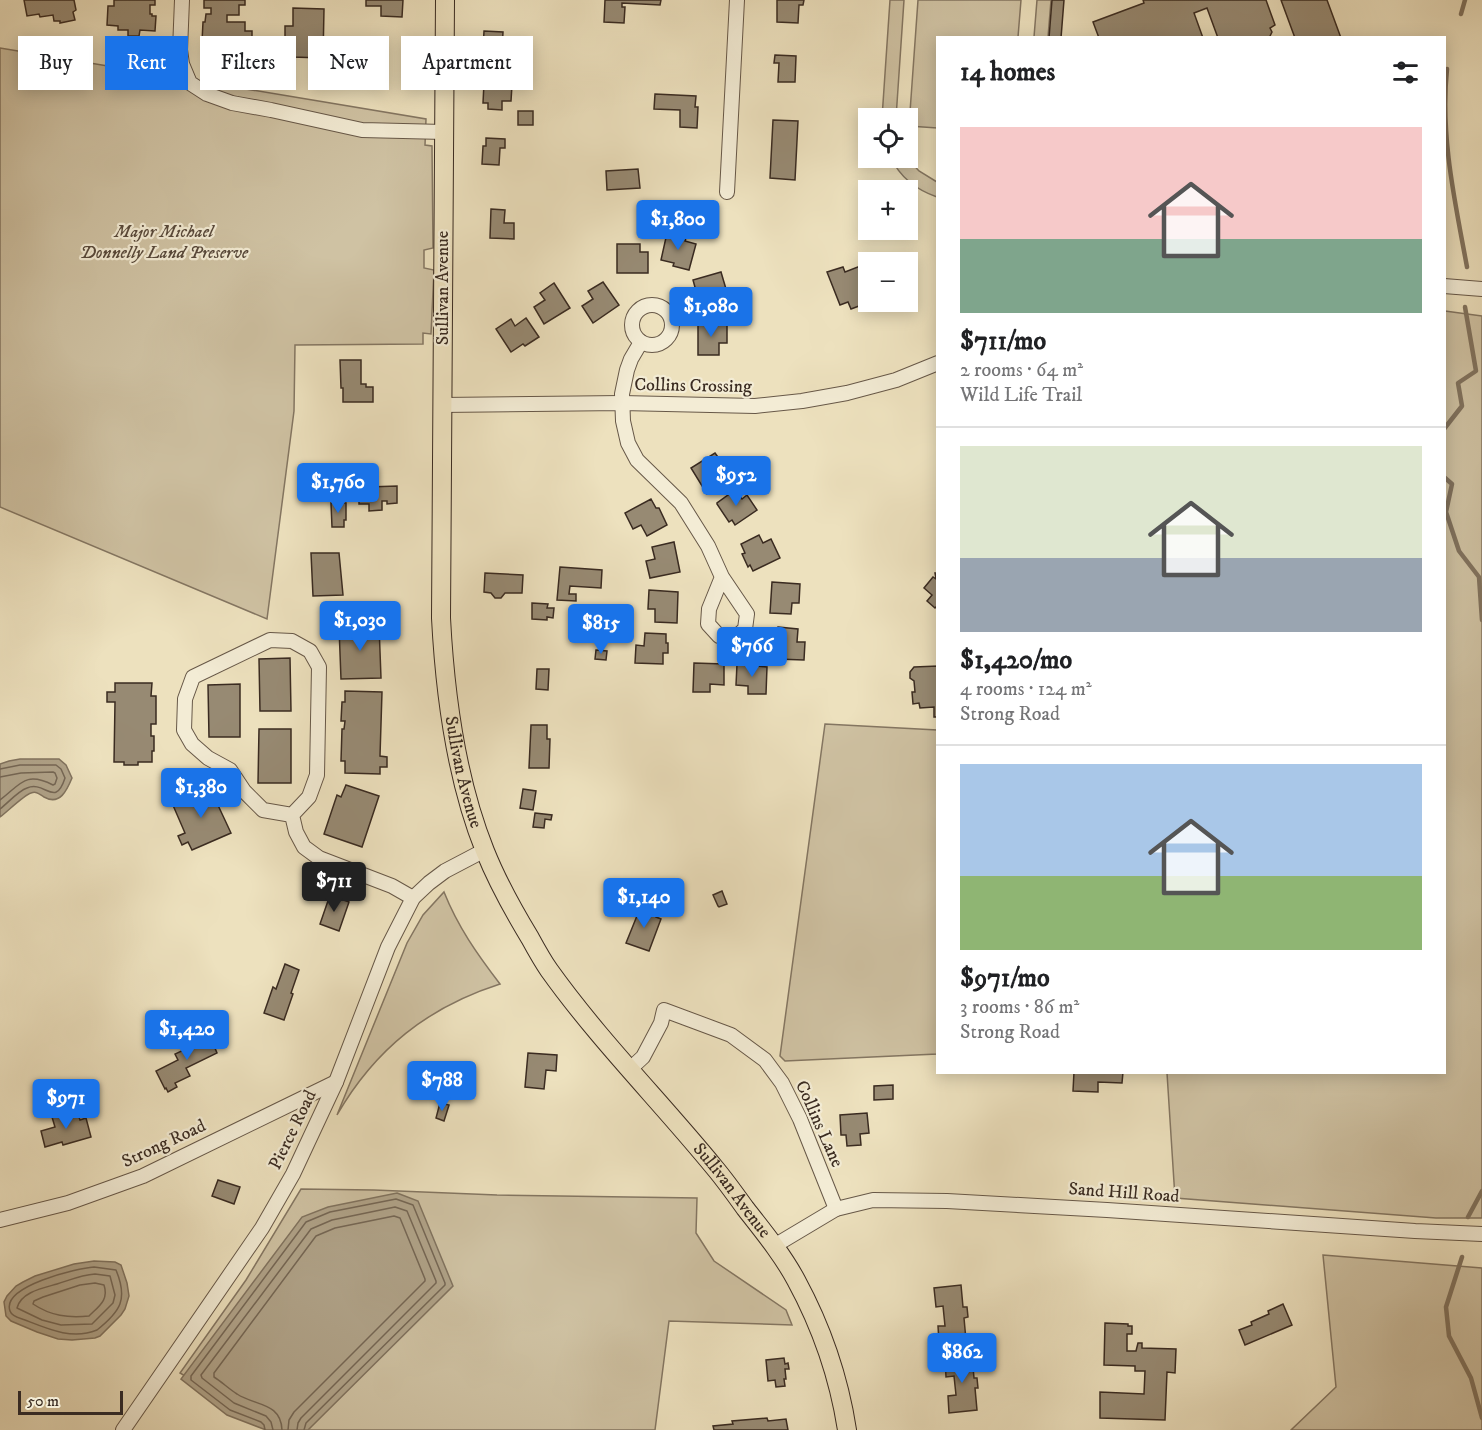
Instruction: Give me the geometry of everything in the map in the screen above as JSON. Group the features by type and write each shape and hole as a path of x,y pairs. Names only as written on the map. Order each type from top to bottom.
{"main road":[{"name":"Sullivan Avenue","path":"445,0 441,618 443,665 462,778 484,850 522,925 549,969 604,1042 714,1167 774,1246 796,1280 820,1332 834,1375 846,1430"}],"street":[{"path":"182,0 180,50 182,64 190,83 207,94 232,103 362,130 444,132"},
{"path":"727,192 737,0"},
{"path":"1446,286 1482,289"},
{"path":"640,342 631,359 623,384 623,421 628,443 637,460 681,503 708,546 722,577"},
{"name":"Collins Crossing","path":"441,405 622,403 755,406 847,393 896,380 936,364"},
{"path":"270,640 292,642 310,651 319,667 317,775 309,797 292,816 263,810 243,791 230,770 208,758 192,744 184,730 184,699 193,678 270,640"},
{"path":"292,816 296,832 304,847 319,858 392,886 413,898"},
{"name":"Pierce Road","path":"123,1430 262,1228 293,1174 336,1082 388,947 413,898 445,871 484,850"},
{"name":"Collins Lane","path":"629,1070 643,1057 661,1023 664,1010 732,1035 765,1060 782,1083 800,1119 836,1209"},
{"name":"Strong Road","path":"0,1220 68,1203 143,1176 336,1082"},
{"name":"Sand Hill Road","path":"774,1246 836,1209 873,1200 947,1201 1482,1234"}],"green space":[{"path":"890,0 904,0 897,108 883,108"},
{"path":"918,0 1021,0 1018,36 936,36 936,128 918,127 918,108 910,108"},
{"path":"1037,0 1051,0 1048,36 1034,36"},
{"name":"Major Michael Donnelly Land Preserve","path":"0,48 18,51 18,90 93,90 93,64 105,66 105,90 188,90 188,79 200,81 200,90 252,90 426,119 425,145 432,146 433,248 424,250 424,268 434,270 431,334 423,333 423,344 295,345 294,411 267,619 0,507"},
{"path":"897,168 916,168 936,181 936,197 918,188 918,180 908,180"},
{"path":"1446,311 1482,316 1482,1218 1436,1218 1175,1198 1167,1074 1446,1074"},
{"path":"825,724 936,730 936,1054 785,1061 780,1056"},
{"path":"444,892 469,940 500,984 450,1005 406,1033 368,1070 337,1115 407,943 423,915"},
{"path":"301,1189 697,1198 696,1233 714,1261 786,1310 792,1325 669,1321 655,1430 275,1430 180,1373 246,1280"},
{"path":"1323,1255 1482,1268 1482,1430 1291,1430 1336,1387"}],"water":[{"path":"20,759 59,759 66,765 72,778 59,798 54,800 31,793 0,817 0,764"},
{"path":"397,1193 418,1201 453,1286 308,1430 266,1430 227,1415 181,1379 302,1217 328,1207"},
{"path":"94,1261 115,1262 121,1265 129,1296 121,1315 100,1336 72,1340 58,1339 11,1321 6,1316 4,1302 16,1286 35,1276 74,1264"}],"building":[{"path":"24,0 74,0 75,20 60,23 60,21 54,21 53,15 27,16"},
{"path":"114,0 155,0 155,5 150,5 150,14 156,16 155,31 140,30 139,36 128,36 128,30 118,30 118,26 107,25 108,6 114,6"},
{"path":"204,0 245,0 245,5 239,5 239,15 227,15 227,22 245,22 245,31 252,31 252,36 202,36 206,14 211,14 211,8 204,8"},
{"path":"366,0 403,0 402,17 381,16 381,6 366,6"},
{"path":"605,0 661,0 660,5 622,3 622,7 625,7 624,23 604,22"},
{"path":"777,0 804,0 803,5 799,5 798,23 777,22"},
{"path":"1052,0 1064,0 1061,36 1049,36"},
{"path":"1143,0 1266,0 1275,25 1270,28 1272,32 1270,36 1217,36 1207,8 1194,13 1202,36 1098,36 1093,22 1144,3"},
{"path":"1281,0 1327,0 1340,36 1294,36"},
{"path":"293,8 324,9 323,36 308,36 308,58 296,57 296,36 285,36 285,26 293,26"},
{"path":"484,31 503,32 503,36 484,36"},
{"path":"775,55 796,56 795,82 778,82 779,63 774,63"},
{"path":"484,90 512,90 511,101 502,101 502,110 488,109 488,103 483,103"},
{"path":"655,94 696,96 697,128 680,127 680,110 654,109"},
{"path":"518,111 533,111 533,125 518,125"},
{"path":"773,120 798,121 795,180 770,178"},
{"path":"486,138 505,139 505,148 500,148 499,165 482,164"},
{"path":"638,169 640,188 607,190 606,171"},
{"path":"491,209 505,210 504,223 514,223 514,239 490,238"},
{"path":"667,233 686,238 685,241 696,244 689,270 661,260"},
{"path":"617,244 640,244 640,252 648,252 648,273 617,273"},
{"path":"843,267 845,272 858,267 858,306 851,309 848,302 840,305 827,272"},
{"path":"721,272 726,289 718,291 720,299 715,300 716,305 701,309 693,280"},
{"path":"603,282 619,305 593,323 582,306 593,299 588,291"},
{"path":"554,283 570,308 544,324 534,307 545,300 540,293"},
{"path":"526,318 539,337 511,352 496,329 511,319 515,326"},
{"path":"698,324 727,324 727,343 719,343 719,355 698,355"},
{"path":"340,360 361,360 361,384 373,387 373,402 343,402"},
{"path":"715,453 725,467 718,472 725,483 707,494 691,468"},
{"path":"397,486 397,503 387,504 387,501 382,501 382,510 369,511 369,504 359,504 359,493 368,493 368,487"},
{"path":"735,490 742,499 747,495 757,510 735,525 732,520 729,522 717,503"},
{"path":"651,499 656,508 659,508 667,525 647,536 641,525 633,529 625,513"},
{"path":"331,503 346,503 344,527 332,527"},
{"path":"759,535 763,543 771,539 780,558 753,571 750,565 748,567 742,554 745,553 741,544"},
{"path":"674,542 680,572 650,578 646,561 655,559 652,547"},
{"path":"311,553 339,553 343,595 313,596"},
{"path":"560,567 602,570 601,588 570,586 569,594 576,594 576,601 557,600"},
{"path":"485,573 523,575 522,593 505,593 501,598 495,598 491,593 484,592"},
{"path":"933,577 936,579 935,608 927,601 932,595 924,588"},
{"path":"772,582 800,584 799,603 792,603 791,614 770,613"},
{"path":"649,590 678,592 677,623 655,622 655,609 648,609"},
{"path":"532,603 548,604 547,608 554,608 553,618 532,619"},
{"path":"379,625 381,678 341,679 339,627"},
{"path":"778,627 798,629 797,642 805,642 804,660 776,659"},
{"path":"645,633 666,634 668,653 663,653 663,664 635,663 636,645 644,646"},
{"path":"596,650 607,651 606,660 595,659"},
{"path":"290,658 291,711 260,711 259,659"},
{"path":"694,663 724,664 724,685 710,684 710,692 693,692"},
{"path":"737,664 767,667 766,694 748,694 748,686 736,685"},
{"path":"936,666 936,717 934,717 934,707 920,708 919,703 913,704 914,681 910,678 910,672 914,667"},
{"path":"537,669 549,669 548,690 536,689"},
{"path":"115,683 152,683 151,696 156,696 156,724 151,724 151,736 154,736 152,762 124,765 124,762 114,762 115,702 107,702 107,692 115,692"},
{"path":"240,684 240,737 209,737 208,685"},
{"path":"345,691 382,692 380,756 387,757 387,767 380,767 380,774 345,773 345,761 341,761 342,729 344,729 345,721 341,721"},
{"path":"531,725 547,725 547,739 550,739 549,768 529,768"},
{"path":"259,729 291,729 291,783 258,783"},
{"path":"346,785 379,796 362,847 324,834 337,795 341,797"},
{"path":"209,786 231,833 192,850 188,842 182,845 178,836 185,833 172,803"},
{"path":"523,789 536,791 533,810 520,808"},
{"path":"535,813 552,815 551,820 545,819 544,828 533,827"},
{"path":"722,891 727,904 719,907 713,895"},
{"path":"330,895 349,902 339,931 320,924"},
{"path":"641,906 658,912 656,917 661,919 649,951 626,943"},
{"path":"285,964 299,970 284,1020 264,1013 273,987 276,989"},
{"path":"209,1030 217,1053 186,1068 190,1076 175,1083 177,1087 168,1092 156,1071 178,1060 175,1054 201,1042 197,1035"},
{"path":"528,1053 557,1055 556,1071 546,1070 544,1089 525,1087"},
{"path":"1074,1074 1123,1074 1122,1083 1098,1082 1098,1092 1073,1091"},
{"path":"893,1085 893,1099 874,1100 874,1086"},
{"path":"440,1103 449,1105 444,1121 436,1118"},
{"path":"77,1111 80,1120 86,1118 91,1137 63,1145 62,1142 45,1147 41,1131 55,1127 52,1117"},
{"path":"867,1113 869,1133 860,1134 861,1145 847,1146 846,1135 841,1135 840,1115"},
{"path":"218,1180 240,1187 234,1204 212,1196"},
{"path":"961,1285 963,1307 967,1307 968,1317 964,1318 966,1340 939,1342 938,1326 945,1326 943,1306 936,1307 934,1288"},
{"path":"1283,1304 1292,1325 1245,1345 1239,1330 1252,1325 1251,1322 1269,1314 1268,1311"},
{"path":"1105,1323 1132,1326 1132,1334 1127,1334 1127,1351 1136,1351 1138,1343 1142,1343 1142,1348 1176,1349 1175,1373 1167,1372 1165,1420 1100,1418 1100,1392 1144,1394 1145,1371 1135,1371 1135,1366 1104,1365"},
{"path":"972,1356 974,1378 977,1378 978,1388 975,1388 977,1410 949,1413 948,1396 956,1395 954,1376 946,1377 945,1358"},
{"path":"784,1358 789,1369 785,1369 785,1386 776,1387 775,1380 768,1381 766,1360"},
{"path":"767,1418 768,1421 786,1419 788,1430 714,1430 713,1426 733,1424 732,1421"}],"waterway":[{"path":"1461,14 1465,0"},
{"path":"1446,82 1447,69"},
{"path":"1446,132 1467,267"},
{"path":"1446,426 1462,406 1458,383 1476,371 1465,307"},
{"path":"1446,479 1452,484 1446,512"},
{"path":"1446,512 1459,551 1479,577 1482,620"},
{"path":"1468,1217 1482,1191"},
{"path":"1462,1257 1446,1307 1449,1336 1471,1378 1482,1418"}]}
